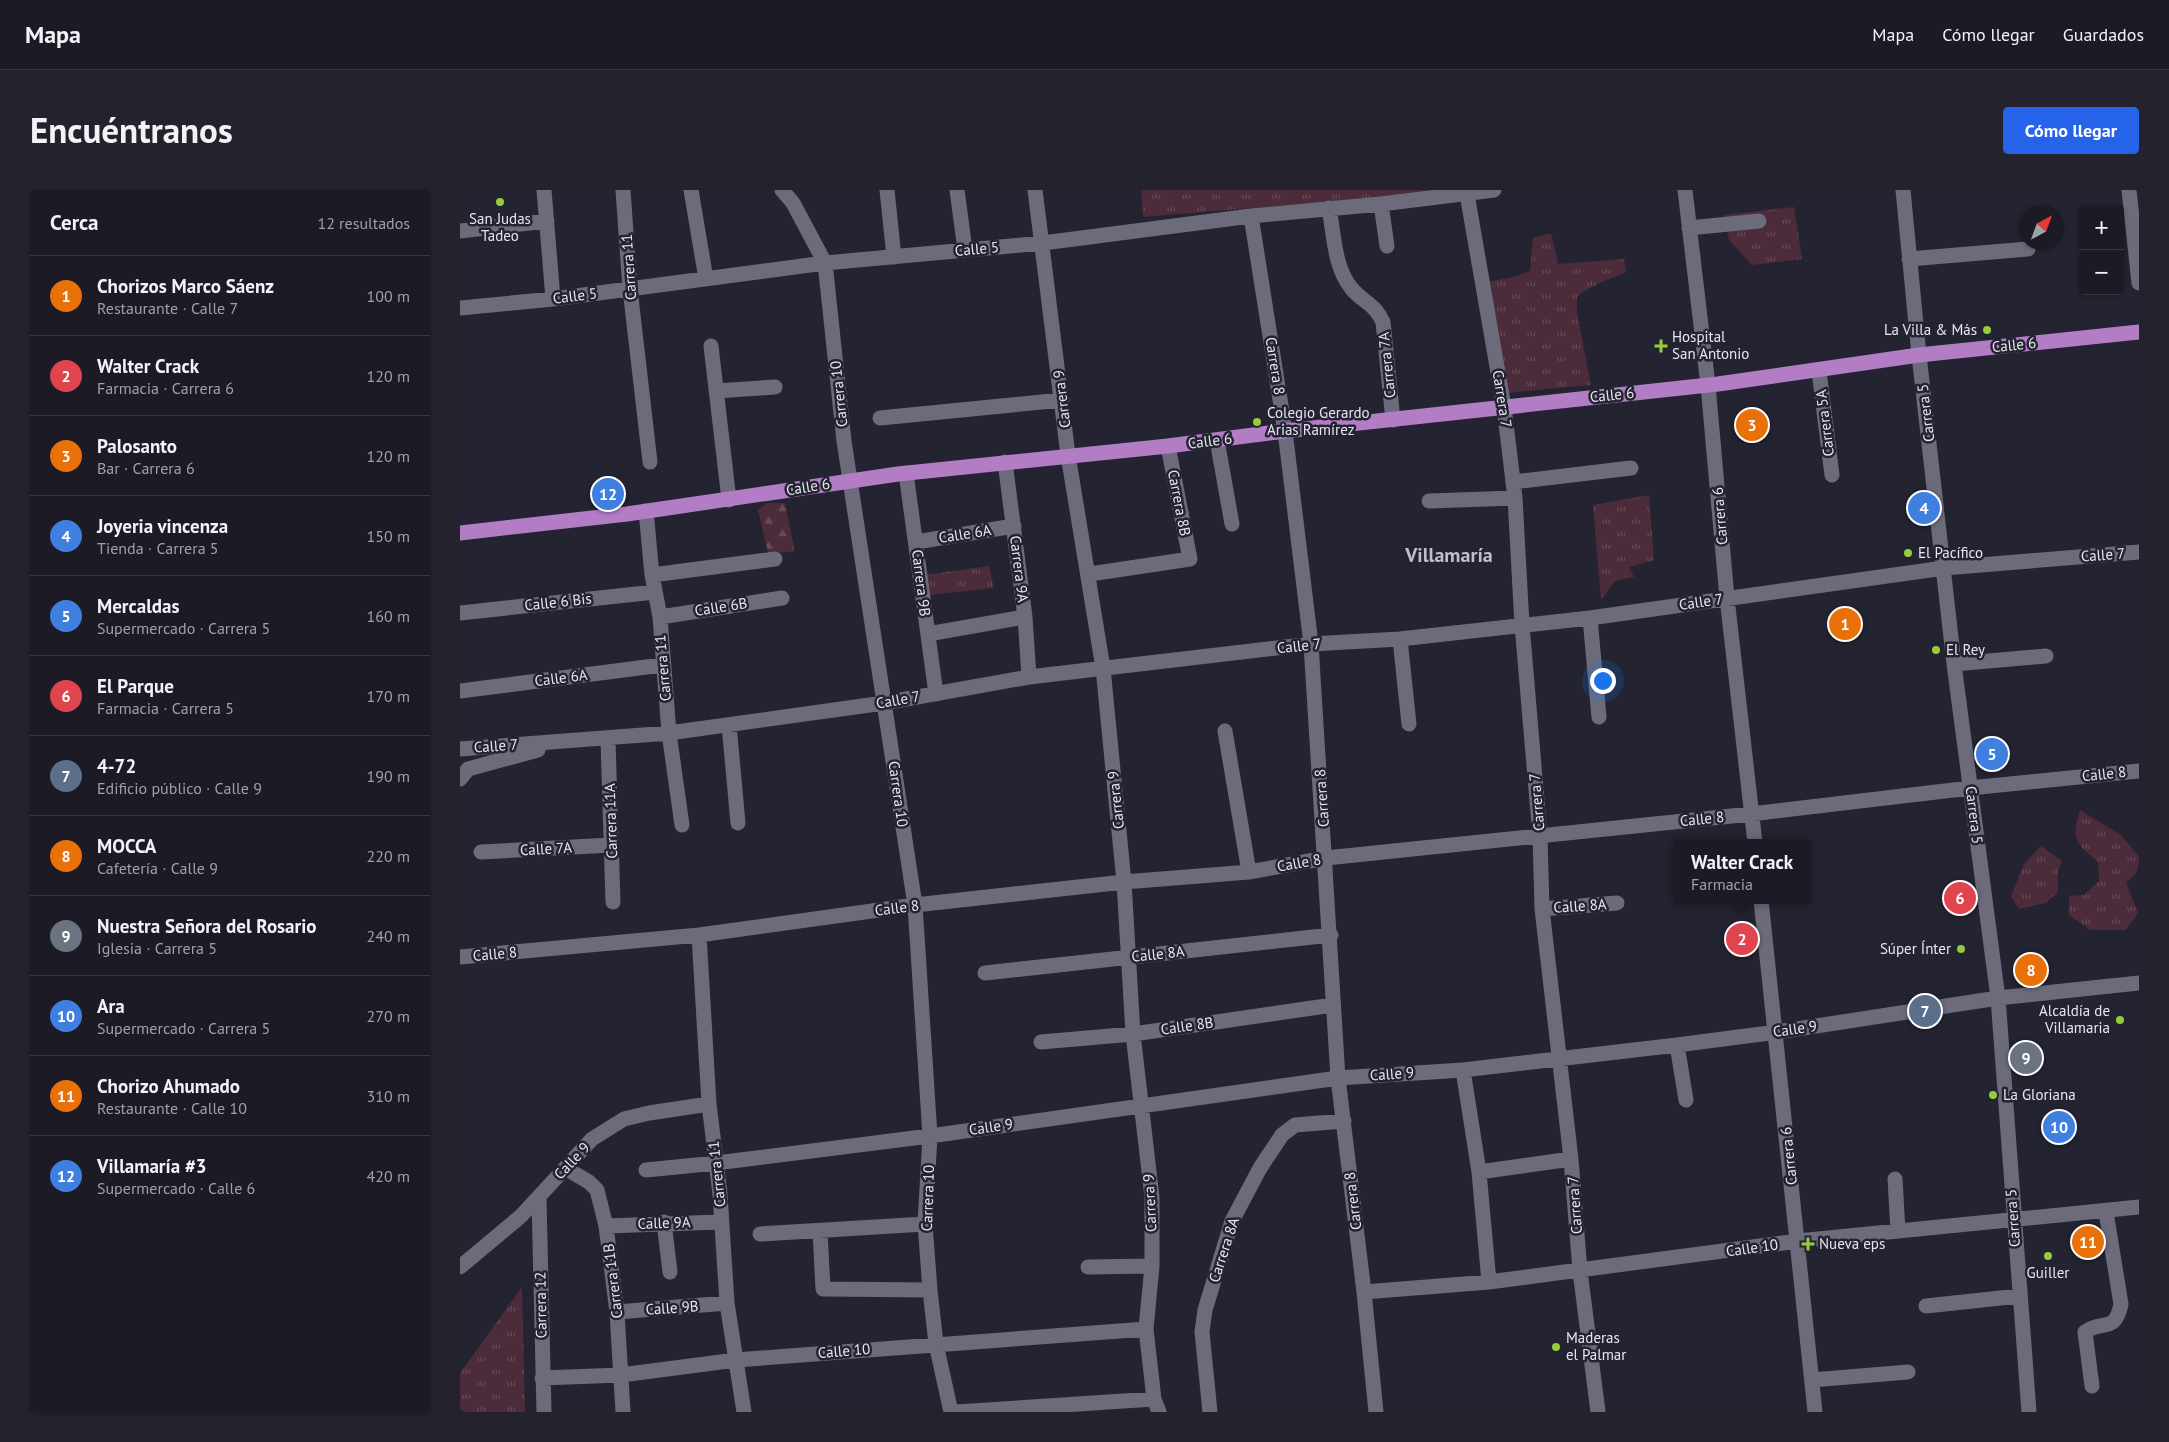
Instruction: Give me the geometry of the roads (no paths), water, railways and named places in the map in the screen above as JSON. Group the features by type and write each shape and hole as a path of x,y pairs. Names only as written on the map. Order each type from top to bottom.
{"main road":[{"name":"Calle 6","path":"460,533 729,500 849,480 906,473 1168,446 1285,431 1708,385 1819,371 1919,355 2139,332"}],"street":[{"path":"544,190 553,299"},
{"name":"Carrera 11","path":"623,190 630,289 650,462"},
{"path":"690,190 706,280"},
{"name":"Carrera 10","path":"782,190 793,203 825,263 849,480 915,905 930,1136 925,1224 936,1344 951,1412"},
{"path":"888,190 894,257"},
{"path":"957,190 965,250"},
{"name":"Carrera 9","path":"1035,190 1044,243 1068,455 1090,574 1104,668 1124,882 1132,1034 1152,1197 1152,1266 1146,1329 1157,1406"},
{"name":"Calle 5","path":"460,308 553,299 825,263 1044,243 1252,216 1381,204 1494,190"},
{"name":"Carrera 6","path":"1685,190 1708,385 1727,598 1754,839"},
{"name":"Carrera 5","path":"1903,190 1919,355 1954,664 1998,998 2013,1221 2029,1412"},
{"path":"2129,190 2139,283"},
{"name":"Carrera 7","path":"1467,194 1504,407 1515,498 1522,625 1540,836 1542,909 1572,1159 1580,1271 1598,1412"},
{"path":"1381,204 1386,246"},
{"name":"Carrera 7A","path":"1329,208 1341,272 1352,289 1376,309 1382,322 1393,420"},
{"name":"Carrera 8","path":"1252,216 1285,431 1311,644 1331,935 1338,1078 1364,1292 1376,1412"},
{"path":"460,231 547,221"},
{"path":"1689,228 1759,221"},
{"path":"1909,258 2028,250"},
{"path":"711,346 729,500"},
{"name":"Carrera 5A","path":"1819,371 1832,475"},
{"path":"716,391 775,386"},
{"path":"880,418 1062,400"},
{"path":"1217,440 1232,524"},
{"name":"Carrera 8B","path":"1090,574 1190,559 1168,446"},
{"name":"Carrera 9A","path":"1005,462 1025,617 1030,676"},
{"path":"1513,482 1631,468"},
{"name":"Carrera 9B","path":"906,473 936,694"},
{"path":"1429,501 1515,498"},
{"name":"Carrera 11","path":"646,511 652,575 660,617 662,664 669,734 682,825"},
{"name":"Calle 6A","path":"916,542 1014,526"},
{"name":"Calle 7","path":"460,749 608,740 669,734 884,703 1030,676 1311,644 1400,639 1590,618 1944,568 2139,552"},
{"path":"652,575 775,559"},
{"name":"Calle 6 Bis","path":"460,612 655,592"},
{"name":"Calle 6B","path":"660,617 782,598"},
{"path":"928,634 1025,617"},
{"path":"1590,618 1599,717"},
{"path":"1400,639 1409,724"},
{"path":"1954,664 2046,656"},
{"name":"Calle 6A","path":"460,691 662,664"},
{"path":"729,725 738,822"},
{"path":"1225,731 1249,872"},
{"name":"Carrera 11A","path":"608,740 613,902"},
{"path":"460,780 468,769 568,741"},
{"name":"Calle 8","path":"460,958 699,934 915,905 1124,882 1249,872 1326,858 2139,771"},
{"name":"Calle 7A","path":"481,852 612,845"},
{"name":"Calle 8A","path":"1542,909 1617,903"},
{"name":"Carrera 6","path":"1761,904 1777,1032 1816,1412"},
{"name":"Carrera 11","path":"699,934 709,1104 716,1163 727,1304 744,1412"},
{"name":"Calle 8A","path":"984,973 1331,935"},
{"name":"Calle 9","path":"646,1170 930,1136 1338,1078 1463,1070 1560,1057 1677,1045 1777,1032 1998,998 2139,983"},
{"name":"Calle 8B","path":"1041,1042 1132,1034 1333,1005"},
{"path":"1677,1045 1686,1100"},
{"path":"1463,1070 1479,1172 1489,1282"},
{"name":"Calle 9","path":"460,1267 538,1199 592,1139 624,1119 649,1112 709,1104"},
{"name":"Carrera 8A","path":"1210,1412 1202,1332 1205,1310 1232,1221 1260,1168 1282,1135 1295,1125 1344,1121"},
{"path":"1479,1172 1572,1159"},
{"name":"Carrera 11B","path":"565,1168 589,1182 597,1190 606,1226 617,1312 623,1412"},
{"path":"1895,1179 1898,1231"},
{"name":"Carrera 12","path":"538,1199 544,1412"},
{"name":"Calle 10","path":"1364,1292 1489,1282 1798,1241 2106,1212 2139,1207"},
{"path":"2092,1386 2085,1332 2112,1325 2118,1316 2121,1304 2106,1212"},
{"path":"664,1222 670,1272"},
{"name":"Calle 9A","path":"606,1226 664,1222 721,1222"},
{"path":"760,1234 925,1224"},
{"path":"820,1231 822,1289 930,1290"},
{"path":"1088,1267 1152,1266"},
{"path":"1926,1306 2019,1296"},
{"name":"Calle 9B","path":"617,1312 727,1304"},
{"name":"Calle 10","path":"542,1378 621,1375 736,1360 1146,1329"},
{"path":"1812,1380 1908,1372"},
{"path":"956,1412 1157,1406"}],"place":[{"name":"San Judas Tadeo","path":"500,202"},
{"name":"La Villa & Más","path":"1987,330"},
{"name":"Hospital San Antonio","path":"1661,346"},
{"name":"Colegio Gerardo Arias Ramírez","path":"1257,422"},
{"name":"Palosanto","path":"1752,425"},
{"name":"Villamaría #3","path":"608,494"},
{"name":"Joyeria vincenza","path":"1924,508"},
{"name":"El Pacífico","path":"1908,553"},
{"name":"Chorizos Marco Sáenz","path":"1845,624"},
{"name":"El Rey","path":"1936,650"},
{"name":"Mercaldas","path":"1992,754"},
{"name":"El Parque","path":"1960,898"},
{"name":"Walter Crack","path":"1742,939"},
{"name":"Súper Ínter","path":"1961,949"},
{"name":"MOCCA","path":"2031,970"},
{"name":"4-72","path":"1925,1011"},
{"name":"Alcaldía de Villamaria","path":"2120,1020"},
{"name":"Nuestra Señora del Rosario","path":"2026,1058"},
{"name":"La Gloriana","path":"1993,1095"},
{"name":"Ara","path":"2059,1127"},
{"name":"Chorizo Ahumado","path":"2088,1242"},
{"name":"Nueva eps","path":"1808,1244"},
{"name":"Guiller","path":"2048,1256"},
{"name":"Maderas el Palmar","path":"1556,1347"}],"district":[{"name":"Villamaría","path":"1449,555"}]}
